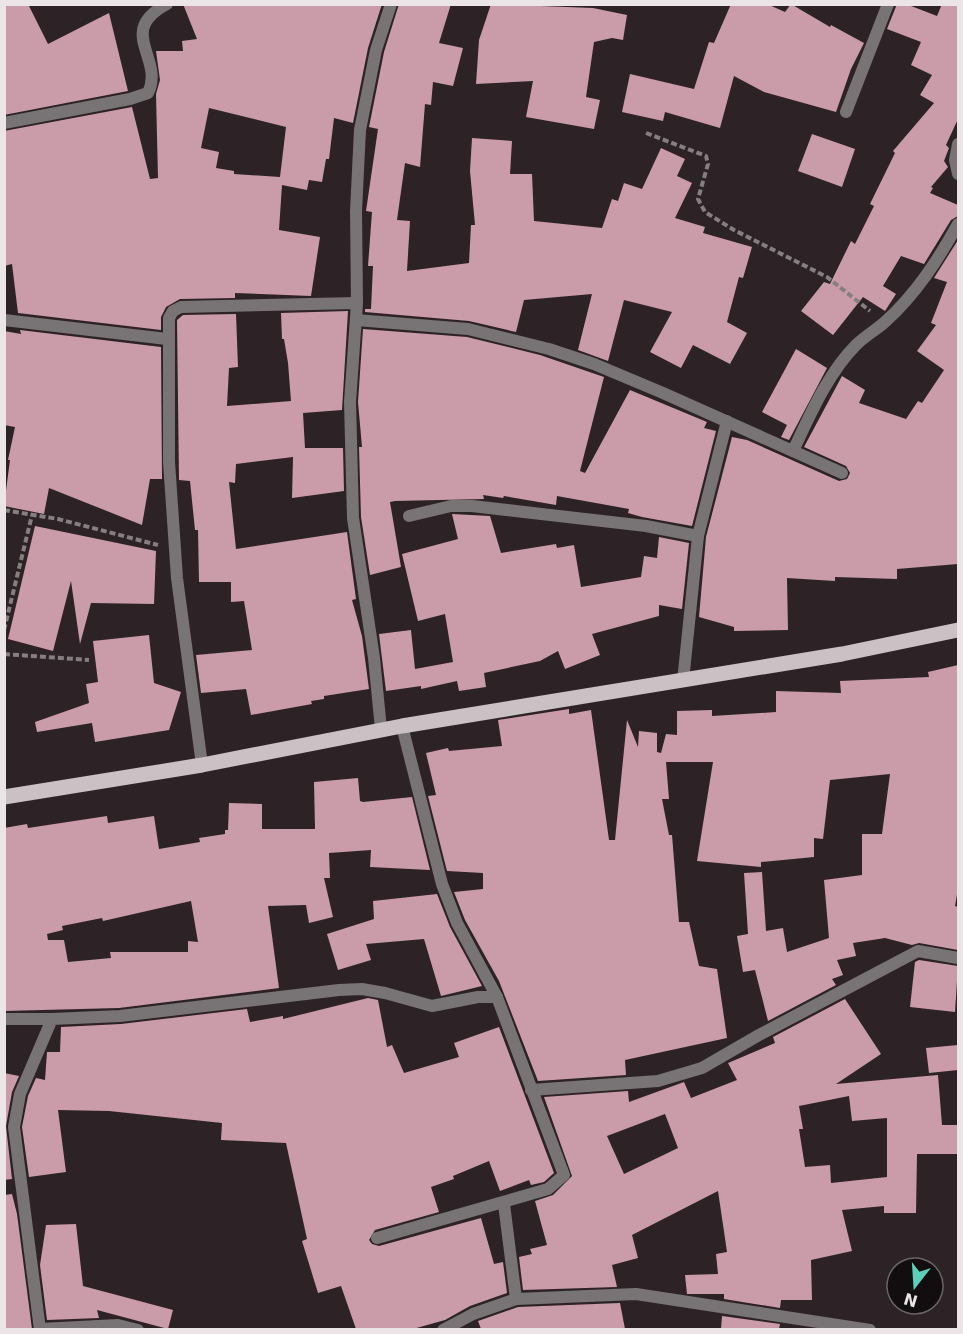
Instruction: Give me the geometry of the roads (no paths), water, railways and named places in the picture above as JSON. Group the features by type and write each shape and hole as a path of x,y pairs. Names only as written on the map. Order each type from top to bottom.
{"main road":[{"path":"4,797 202,765 381,729 683,681 958,630"}],"street":[{"path":"4,123 129,99 148,93 152,84 143,22 150,13 167,4"},
{"path":"381,729 374,658 353,518 350,402 357,303 356,211 360,130 376,50 391,4"},
{"path":"846,112 888,4"},
{"path":"958,144 955,170 958,174"},
{"path":"793,451 838,369 856,345 885,322 929,274 958,224"},
{"path":"202,765 175,549 168,462 169,318 173,311 181,307 357,303"},
{"path":"4,320 168,339"},
{"path":"356,320 429,324 506,337 594,364 842,473"},
{"path":"683,681 698,536 727,421"},
{"path":"409,516 451,506 472,506 646,526 698,536"},
{"path":"377,1238 504,1204 548,1189 564,1175 497,997 457,923 442,884 402,726"},
{"path":"531,1090 658,1081 702,1068 759,1035 918,951 958,958"},
{"path":"4,1019 120,1016 362,989 432,1006 478,997 497,997"},
{"path":"52,1019 20,1094 14,1126 40,1329 118,1325 138,1329"},
{"path":"504,1204 516,1299"},
{"path":"443,1329 473,1314 516,1299 636,1294 870,1329"}]}
